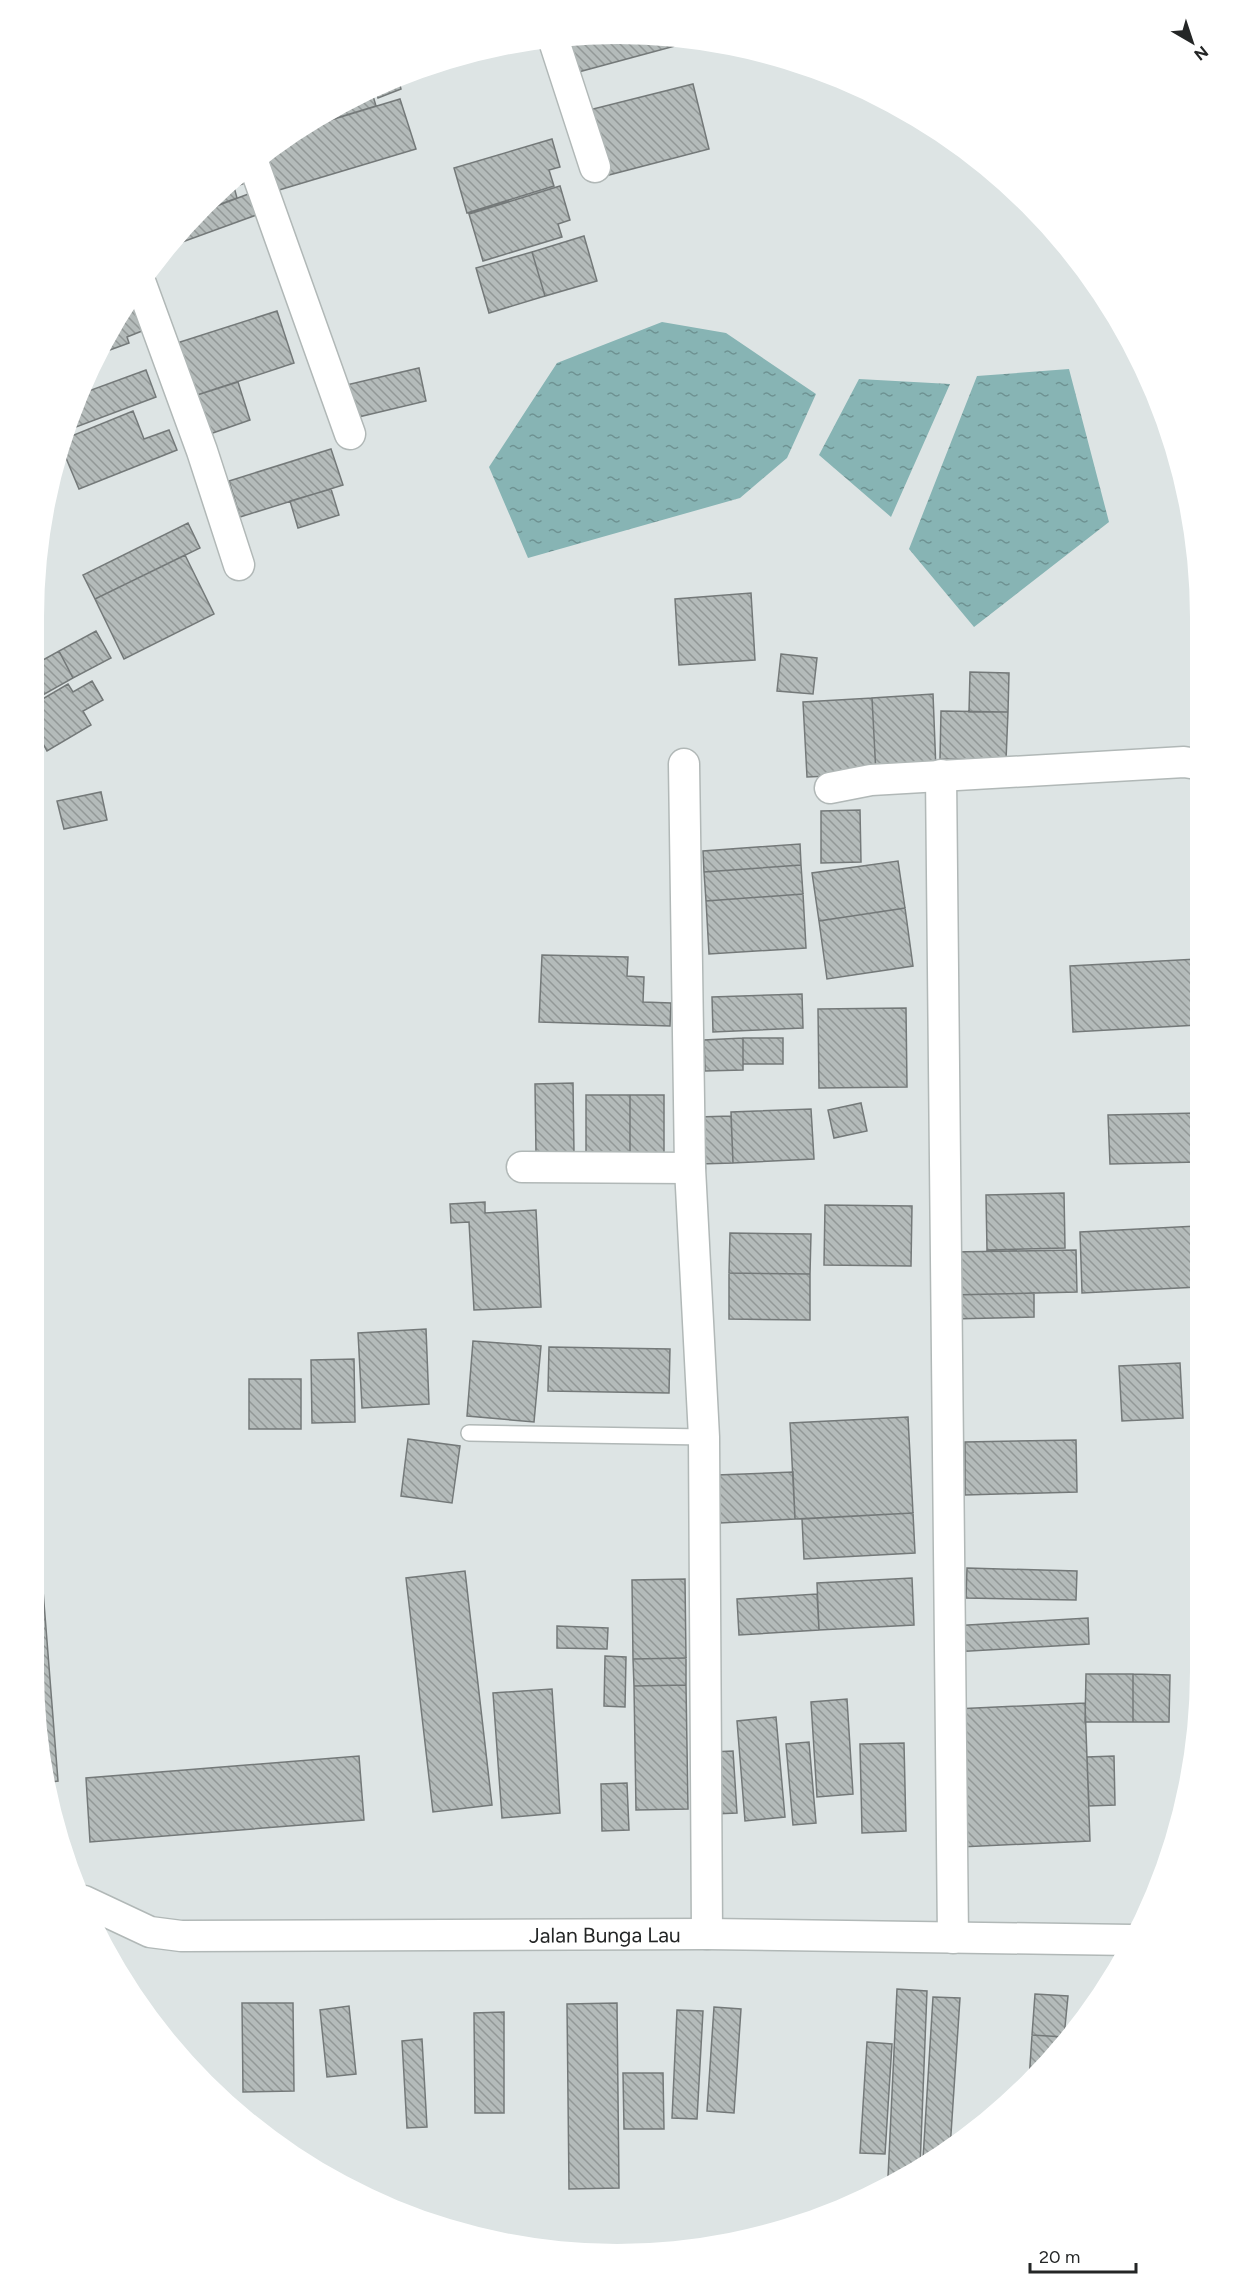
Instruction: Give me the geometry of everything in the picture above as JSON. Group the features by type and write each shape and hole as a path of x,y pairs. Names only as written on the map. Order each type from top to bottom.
{"street":[{"path":"556,47 596,167"},
{"path":"256,172 350,434"},
{"path":"144,292 202,451 239,565"},
{"path":"830,788 872,780 941,775 1190,763"},
{"path":"684,764 690,1168 704,1437 707,1934"},
{"path":"941,775 953,1938"},
{"path":"522,1167 690,1168"},
{"name":"Jalan Bunga Lau","path":"95,1906 150,1932 181,1936 707,1934 1123,1940"}],"lane":[{"path":"469,1433 704,1437"}],"water":[{"path":"662,322 726,333 816,394 787,458 740,498 528,558 489,467 557,363"},
{"path":"1069,369 1109,522 974,627 909,549 977,376"},
{"path":"859,379 950,384 891,517 819,455"}],"building":[{"path":"617,44 673,46 571,74 563,46"},
{"path":"693,84 709,149 605,176 589,110"},
{"path":"400,86 401,89 378,96"},
{"path":"374,98 376,106 330,120"},
{"path":"400,99 416,149 269,193 263,166 329,120"},
{"path":"552,139 560,167 549,170 554,186 467,213 454,168"},
{"path":"560,186 570,220 558,224 562,237 483,261 469,214"},
{"path":"235,190 237,198 218,205"},
{"path":"251,193 259,214 184,241 211,211 217,206"},
{"path":"584,236 597,281 545,296 532,252"},
{"path":"532,252 545,296 489,313 476,268"},
{"path":"134,308 142,331 127,337 129,343 110,350"},
{"path":"277,311 294,363 194,396 177,343"},
{"path":"419,368 426,401 350,419 342,386"},
{"path":"146,370 156,397 76,427 91,390"},
{"path":"238,382 250,420 207,435 194,396"},
{"path":"133,411 144,439 169,430 177,450 79,489 66,458 73,435"},
{"path":"331,449 343,485 240,517 229,481"},
{"path":"331,489 339,515 298,528 290,501"},
{"path":"188,523 200,548 95,599 83,575"},
{"path":"185,555 214,614 124,659 95,599"},
{"path":"751,593 755,660 679,665 675,599"},
{"path":"96,631 111,658 73,678 59,651"},
{"path":"59,651 73,678 44,694 44,659"},
{"path":"781,654 817,658 813,694 777,691"},
{"path":"970,672 1009,673 1008,712 969,712"},
{"path":"92,681 103,700 83,711 91,725 47,751 44,745 44,698 68,684 73,692"},
{"path":"933,694 936,770 876,774 872,698"},
{"path":"872,698 876,774 807,777 803,702"},
{"path":"941,711 1008,712 1006,760 940,759"},
{"path":"101,792 107,820 64,829 57,801"},
{"path":"860,810 861,862 821,863 821,811"},
{"path":"800,844 801,865 704,872 703,851"},
{"path":"898,861 905,908 819,921 812,873"},
{"path":"801,865 803,894 706,901 704,872"},
{"path":"803,894 806,948 709,954 706,901"},
{"path":"905,908 913,966 827,979 819,921"},
{"path":"542,955 628,957 627,976 644,977 643,1002 671,1003 670,1026 539,1022"},
{"path":"1190,959 1190,1025 1073,1032 1070,966"},
{"path":"802,994 803,1028 713,1032 712,997"},
{"path":"906,1008 907,1087 819,1088 818,1009"},
{"path":"743,1038 783,1038 783,1064 743,1064"},
{"path":"743,1038 743,1070 705,1071 704,1040"},
{"path":"573,1083 574,1153 536,1154 535,1084"},
{"path":"586,1095 630,1095 630,1163 586,1163"},
{"path":"630,1095 664,1095 664,1163 630,1163"},
{"path":"861,1103 867,1131 834,1138 828,1110"},
{"path":"811,1109 814,1159 733,1163 731,1112"},
{"path":"1190,1113 1190,1162 1110,1164 1108,1115"},
{"path":"731,1116 733,1163 699,1164 697,1117"},
{"path":"1064,1193 1065,1248 987,1250 986,1195"},
{"path":"485,1202 485,1213 536,1210 541,1307 474,1310 469,1222 451,1223 450,1204"},
{"path":"825,1205 912,1206 911,1266 824,1265"},
{"path":"1190,1226 1190,1287 1082,1293 1080,1232"},
{"path":"730,1233 811,1234 810,1274 729,1273"},
{"path":"1076,1250 1077,1292 951,1295 950,1252"},
{"path":"729,1273 810,1274 810,1320 729,1319"},
{"path":"1034,1293 1034,1317 951,1319 951,1295"},
{"path":"426,1329 429,1404 362,1408 358,1333"},
{"path":"473,1341 541,1346 534,1422 467,1416"},
{"path":"549,1347 670,1349 669,1393 548,1391"},
{"path":"354,1359 355,1422 312,1423 311,1360"},
{"path":"1180,1363 1183,1418 1122,1421 1119,1366"},
{"path":"249,1379 301,1379 301,1429 249,1429"},
{"path":"908,1417 913,1513 795,1519 790,1423"},
{"path":"408,1439 460,1446 452,1503 401,1496"},
{"path":"1076,1440 1077,1492 965,1495 965,1442"},
{"path":"793,1472 795,1519 720,1523 717,1475"},
{"path":"913,1513 915,1553 804,1559 802,1519"},
{"path":"967,1568 1077,1571 1076,1600 966,1598"},
{"path":"465,1571 492,1805 433,1812 406,1578"},
{"path":"912,1578 914,1625 819,1630 817,1583"},
{"path":"685,1579 686,1658 633,1659 632,1580"},
{"path":"817,1594 819,1630 739,1635 737,1599"},
{"path":"44,1603 58,1781 55,1781 48,1745 45,1708"},
{"path":"1088,1618 1089,1644 953,1652 952,1626"},
{"path":"557,1626 608,1628 607,1649 557,1648"},
{"path":"605,1656 626,1657 625,1707 604,1706"},
{"path":"686,1658 686,1685 634,1686 633,1659"},
{"path":"1086,1674 1133,1674 1133,1722 1085,1722"},
{"path":"1133,1674 1170,1675 1169,1722 1133,1722"},
{"path":"686,1685 688,1809 636,1810 634,1686"},
{"path":"552,1689 560,1813 502,1818 493,1693"},
{"path":"847,1699 853,1794 817,1797 811,1702"},
{"path":"1085,1703 1090,1841 960,1847 955,1709"},
{"path":"776,1717 785,1817 745,1821 737,1721"},
{"path":"809,1742 816,1823 793,1825 786,1744"},
{"path":"904,1743 906,1831 862,1833 860,1744"},
{"path":"733,1751 737,1813 714,1814 710,1752"},
{"path":"359,1756 364,1820 90,1842 86,1778"},
{"path":"1114,1756 1115,1805 1089,1806 1087,1757"},
{"path":"627,1783 629,1830 602,1831 601,1784"},
{"path":"897,1989 927,1991 920,2157 888,2175"},
{"path":"1035,1994 1068,1996 1065,2028 1057,2037 1032,2035"},
{"path":"933,1997 960,1998 951,2136 923,2155"},
{"path":"242,2003 293,2003 294,2091 243,2092"},
{"path":"617,2003 619,2188 569,2189 567,2004"},
{"path":"349,2006 356,2074 327,2077 320,2010"},
{"path":"714,2007 741,2009 734,2113 707,2111"},
{"path":"677,2010 703,2011 697,2119 672,2118"},
{"path":"504,2012 504,2113 475,2113 474,2013"},
{"path":"1032,2035 1057,2037 1048,2048 1030,2068"},
{"path":"422,2039 427,2127 407,2128 402,2041"},
{"path":"867,2042 892,2044 885,2154 860,2153"},
{"path":"623,2073 663,2073 664,2129 624,2129"}]}
